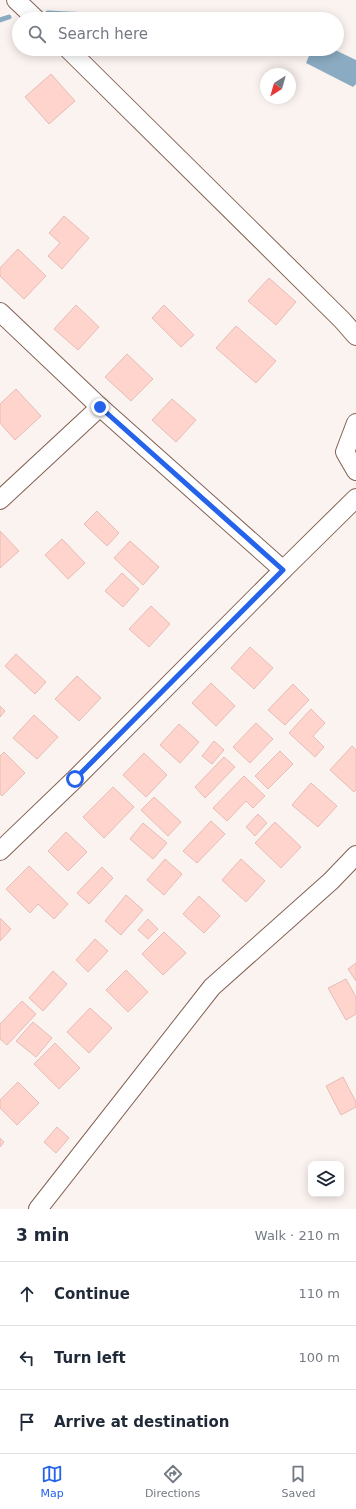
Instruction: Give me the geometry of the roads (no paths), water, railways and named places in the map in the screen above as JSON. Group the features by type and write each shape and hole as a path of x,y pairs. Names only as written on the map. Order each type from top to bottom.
{"street":[{"path":"16,0 29,12"},
{"path":"75,56 342,320 356,336"},
{"path":"0,312 100,407 283,570"},
{"path":"0,500 100,407"},
{"path":"356,423 345,452 356,470"},
{"path":"0,851 80,774 356,498"},
{"path":"38,1209 212,987 331,881 356,855"}],"water":[{"path":"344,54 356,60 356,84 353,87 306,63 309,56 344,56"}],"waterway":[{"path":"0,20 9,17"}]}
